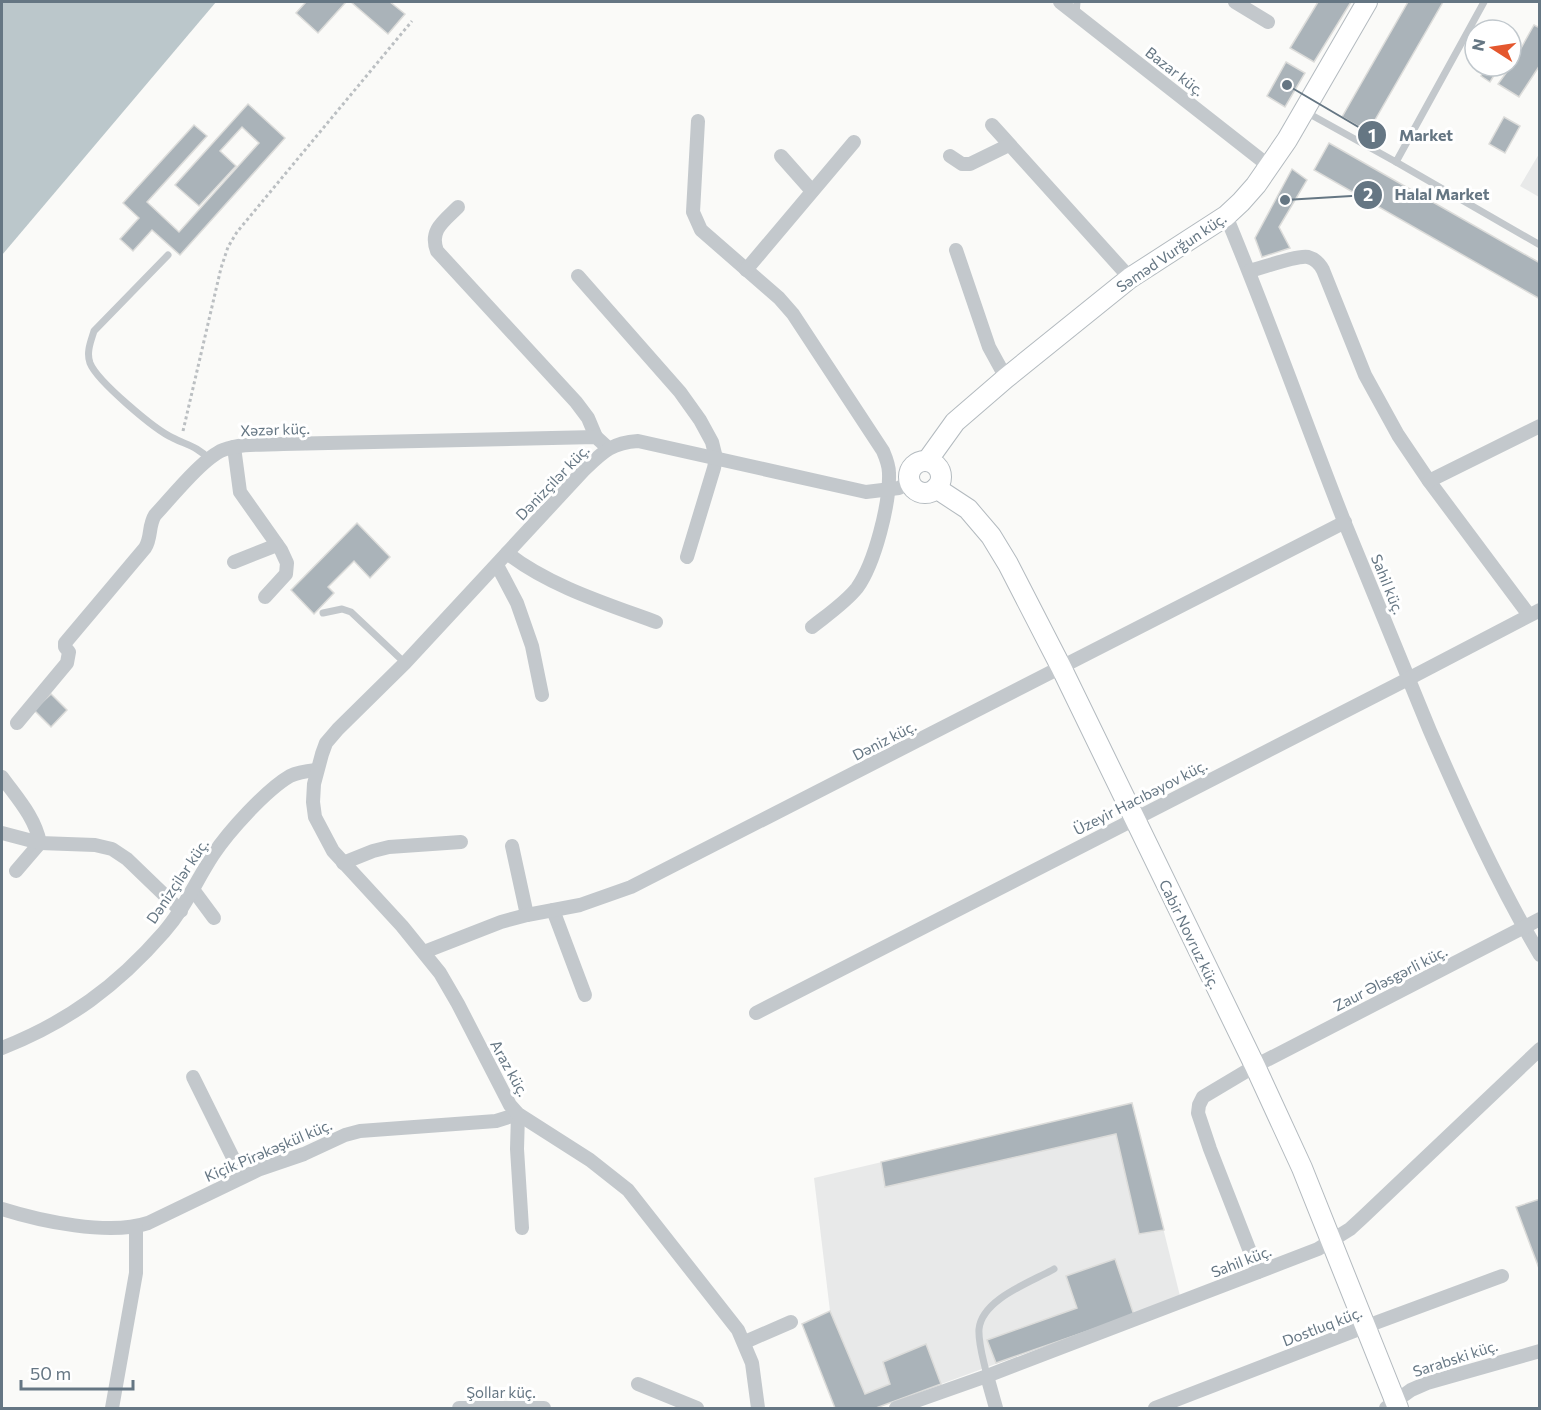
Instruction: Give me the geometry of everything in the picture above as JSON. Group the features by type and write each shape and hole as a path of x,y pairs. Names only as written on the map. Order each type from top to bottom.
{"main road":[{"name":"Səməd Vurğun küç.","path":"927,461 955,422 1006,378 1130,278 1226,216 1241,202 1269,166 1305,111 1367,2"},
{"path":"921,461 927,461 938,469 940,482 936,489 924,493 913,488 908,477 912,467 921,461"},
{"name":"Cabir Novruz küç.","path":"936,489 968,509 991,536 1061,667 1255,1066 1302,1168 1367,1326 1393,1406"}],"street":[{"name":"Bazar küç.","path":"1059,2 1076,8 1269,166"},
{"path":"1235,2 1268,22"},
{"path":"699,121 693,212 696,223 701,230 779,298 793,314 883,451 889,471 888,490 875,552 867,572 847,599 812,627"},
{"path":"992,125 1130,278"},
{"path":"746,270 854,142"},
{"path":"950,156 962,164 970,165 1010,145"},
{"path":"781,156 812,191"},
{"path":"458,207 437,228 433,241 437,251 576,402 588,418 596,437 608,448"},
{"name":"Sahil küç.","path":"1226,216 1250,272 1408,680 1448,773 1523,928 1539,955"},
{"path":"956,250 989,347 1006,378"},
{"path":"1250,272 1300,258 1309,257 1318,262 1365,375 1398,435 1428,481 1534,613"},
{"path":"578,276 680,392 712,442 716,458 687,557"},
{"path":"1428,481 1539,426"},
{"name":"Xəzər küç.","path":"17,723 67,663 69,652 65,643 146,548 151,535 149,526 155,515 209,459 221,451 234,447 596,437"},
{"name":"Dәnizçilәr küç.","path":"316,770 326,743 338,729 405,663 608,448 623,442 638,441 851,490 876,492 909,482"},
{"path":"234,447 240,492 287,563 286,574 265,597"},
{"name":"Dәniz küç.","path":"424,952 501,922 596,900 631,887 1345,522"},
{"path":"234,562 277,545"},
{"path":"507,553 520,563 593,599 656,622"},
{"path":"497,565 517,603 532,646 542,695"},
{"name":"Üzeyir Hacıbəyov küç.","path":"756,1013 1408,680 1534,613"},
{"name":"Araz küç.","path":"316,770 313,802 315,817 333,851 424,952 458,1004 502,1094 518,1114 590,1160 628,1190 738,1330 745,1342 755,1379 758,1408"},
{"name":"Dənizçilər küç.","path":"2,1048 69,1017 131,968 180,911 194,891 215,852 260,801 288,777 316,770"},
{"path":"2,777 30,816 37,829 40,843"},
{"path":"2,833 40,843 95,845 112,849 127,859 180,911"},
{"path":"343,863 389,847 461,842"},
{"path":"16,871 40,843"},
{"path":"512,846 527,915"},
{"path":"194,891 214,918"},
{"path":"553,910 585,995"},
{"name":"Zaur Ələsgərli küç.","path":"1258,1272 1198,1113 1203,1097 1255,1066 1539,919"},
{"name":"Sahil küç.","path":"896,1408 987,1376 1258,1272 1332,1241 1362,1218 1539,1049"},
{"path":"193,1077 242,1176"},
{"path":"518,1114 522,1228"},
{"name":"Kiçik Pirəkəşkül küç.","path":"2,1209 24,1216 87,1226 119,1229 136,1227 242,1176 304,1154 345,1135 360,1131 496,1121 518,1114"},
{"path":"112,1408 136,1273 136,1227"},
{"name":"Dostluq küç.","path":"1155,1408 1502,1276"},
{"path":"745,1342 791,1322"},
{"name":"Sarabski küç.","path":"1393,1406 1411,1390 1427,1383 1539,1350"},
{"path":"987,1376 996,1408"},
{"path":"638,1384 697,1408"},
{"name":"Şollar küç.","path":"459,1408 544,1408"}],"lane":[{"path":"1396,162 1484,2"},
{"path":"1305,111 1539,245"},
{"path":"168,255 94,331 89,346 89,361 96,374 150,423 172,438 201,450 209,459"},
{"path":"323,613 342,609 351,612 405,663"},
{"path":"987,1376 979,1330 987,1311 995,1301 1054,1269"}],"path":[{"path":"180,441 228,247 237,232 412,21"}],"shaded area":[{"path":"2,2 216,2 2,255"},
{"path":"1539,154 1539,197 1520,186"},
{"path":"1132,1103 1180,1296 876,1408 835,1408 802,1324 830,1311 814,1178"}],"building":[{"path":"306,2 346,2 318,33 296,13"},
{"path":"351,2 390,2 405,14 388,34"},
{"path":"1318,2 1351,2 1314,62 1290,48"},
{"path":"1408,2 1443,2 1368,132 1342,117"},
{"path":"1534,25 1540,28 1540,65 1519,97 1498,84 1502,78 1523,78 1523,45"},
{"path":"1286,62 1305,73 1285,107 1267,96"},
{"path":"248,104 285,138 180,255 152,230 133,251 120,239 139,218 123,203 194,125 207,136 147,202 179,232 259,143 242,127 220,151 236,166 199,206 175,185"},
{"path":"1504,117 1520,126 1505,153 1489,144"},
{"path":"1329,143 1540,263 1540,299 1314,170"},
{"path":"1292,169 1307,180 1279,227 1290,248 1262,257 1255,238"},
{"path":"357,523 390,557 370,578 354,561 328,587 334,593 314,614 291,590"},
{"path":"51,694 67,710 51,727 34,710"},
{"path":"1132,1103 1164,1230 1139,1234 1116,1134 885,1187 881,1162"},
{"path":"1540,1199 1540,1271 1516,1207"},
{"path":"1115,1259 1134,1315 996,1363 987,1340 1077,1308 1066,1276"},
{"path":"830,1311 865,1394 890,1384 883,1362 926,1344 941,1384 876,1408 835,1408 802,1324"}],"place":[{"name":"Market","path":"1287,85"},
{"name":"Halal Market","path":"1285,200"}]}
